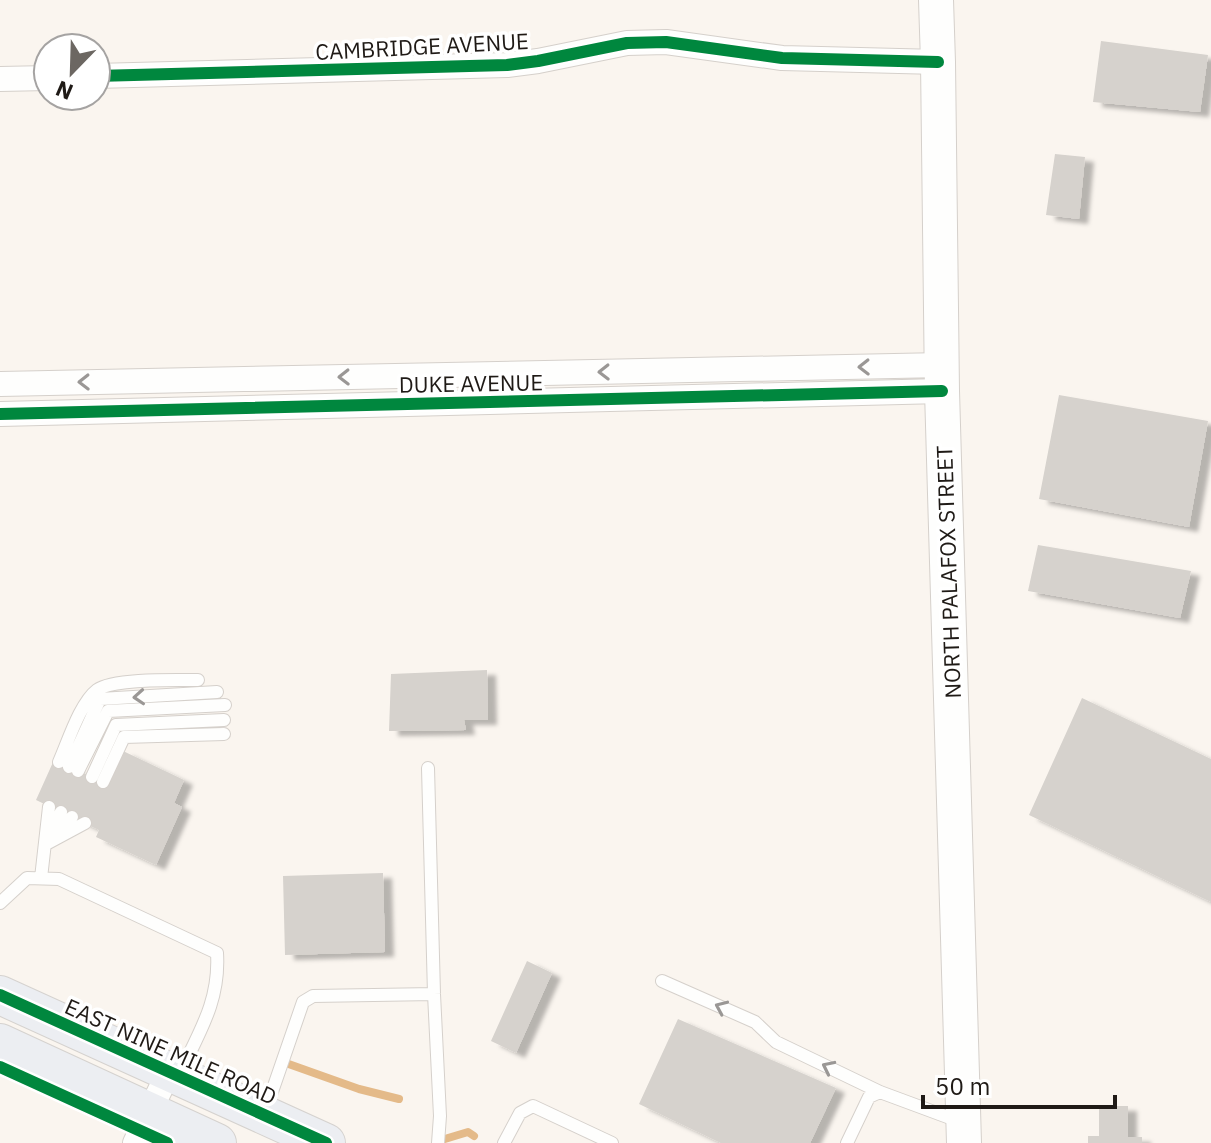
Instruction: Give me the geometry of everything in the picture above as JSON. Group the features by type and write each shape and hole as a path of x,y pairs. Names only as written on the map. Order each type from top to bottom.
{"main road":[{"name":"NORTH PALAFOX STREET","path":"936,0 942,378 964,1133"},
{"name":"EAST NINE MILE ROAD","path":"9,1003 174,1073 268,1129 326,1143"},
{"path":"0,1043 152,1135"},
{"path":"0,1067 152,1135 217,1143"},
{"path":"152,1135 166,1103 268,1129"}],"street":[{"name":"CAMBRIDGE AVENUE","path":"112,76 507,65 627,43 666,42 782,58 938,62"},
{"path":"0,79 32,78"},
{"name":"DUKE AVENUE","path":"0,384 942,378"},
{"name":"DUKE AVENUE","path":"0,414 942,378"},
{"path":"152,1135 174,1073"}],"lane":[{"path":"69,767 84,706 97,690 112,683 198,680"},
{"path":"69,767 100,699 217,692"},
{"path":"69,767 108,711 225,705"},
{"path":"224,720 116,725 97,780 124,737 224,734"},
{"path":"428,768 440,1116 438,1143"},
{"path":"41,878 55,810 46,844"},
{"path":"46,844 85,823"},
{"path":"0,903 27,878 59,879 217,953 218,974 213,1002 174,1073"},
{"path":"662,981 755,1022 776,1042 964,1133"},
{"path":"268,1129 303,1002 313,996 434,994"},
{"path":"847,1143 869,1097 880,1092"},
{"path":"504,1143 520,1113 533,1106 612,1143"}],"building":[{"path":"1101,41 1208,55 1200,112 1093,102"},
{"path":"1055,154 1085,157 1079,219 1046,215"},
{"path":"1059,395 1208,421 1189,527 1039,499"},
{"path":"1038,545 1191,571 1180,618 1028,591"},
{"path":"487,670 488,720 464,720 466,730 389,731 391,674"},
{"path":"1082,698 1211,759 1211,902 1029,815"},
{"path":"123,751 184,780 174,803 182,807 156,865 96,837 99,830 36,800 54,760 108,784"},
{"path":"383,873 385,952 285,955 283,876"},
{"path":"527,961 552,973 516,1053 491,1041"},
{"path":"678,1019 836,1088 810,1143 721,1143 639,1104"},
{"path":"1099,1106 1128,1106 1128,1137 1142,1137 1142,1143 1088,1143 1088,1136 1099,1136"}],"waterway":[{"path":"283,1062 359,1089 399,1099"},
{"path":"438,1141 468,1132 474,1136"}],"cycle path":[{"path":"112,76 507,65 627,43 666,42 782,58 938,62"},
{"path":"0,414 942,391"},
{"path":"0,995 326,1143"},
{"path":"0,1067 167,1143"}]}
